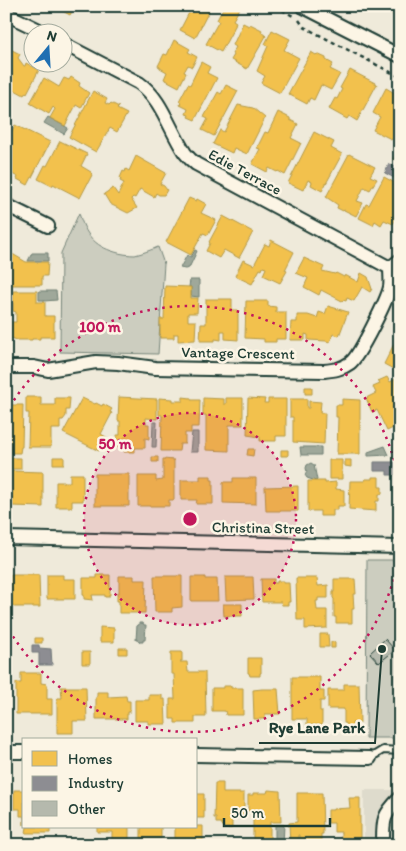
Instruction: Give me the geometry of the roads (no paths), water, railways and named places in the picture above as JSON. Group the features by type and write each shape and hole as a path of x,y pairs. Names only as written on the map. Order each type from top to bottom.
{"street":[{"path":"302,6 400,56"},
{"path":"6,14 22,22"},
{"name":"Edie Terrace","path":"72,48 147,89 155,98 186,154 196,164 395,264"},
{"path":"6,205 48,226"},
{"name":"Vantage Crescent","path":"6,367 34,367 48,370 96,362 155,368 324,371 340,369 352,362 360,352 386,299 395,264"},
{"name":"Christina Street","path":"6,538 400,546"},
{"path":"6,752 22,752"},
{"path":"198,755 370,758"},
{"path":"384,845 383,822 386,814 400,798"}],"lane":[{"path":"370,758 383,750 400,751"}],"place":[{"name":"Rye Lane Park","path":"382,649"}]}
